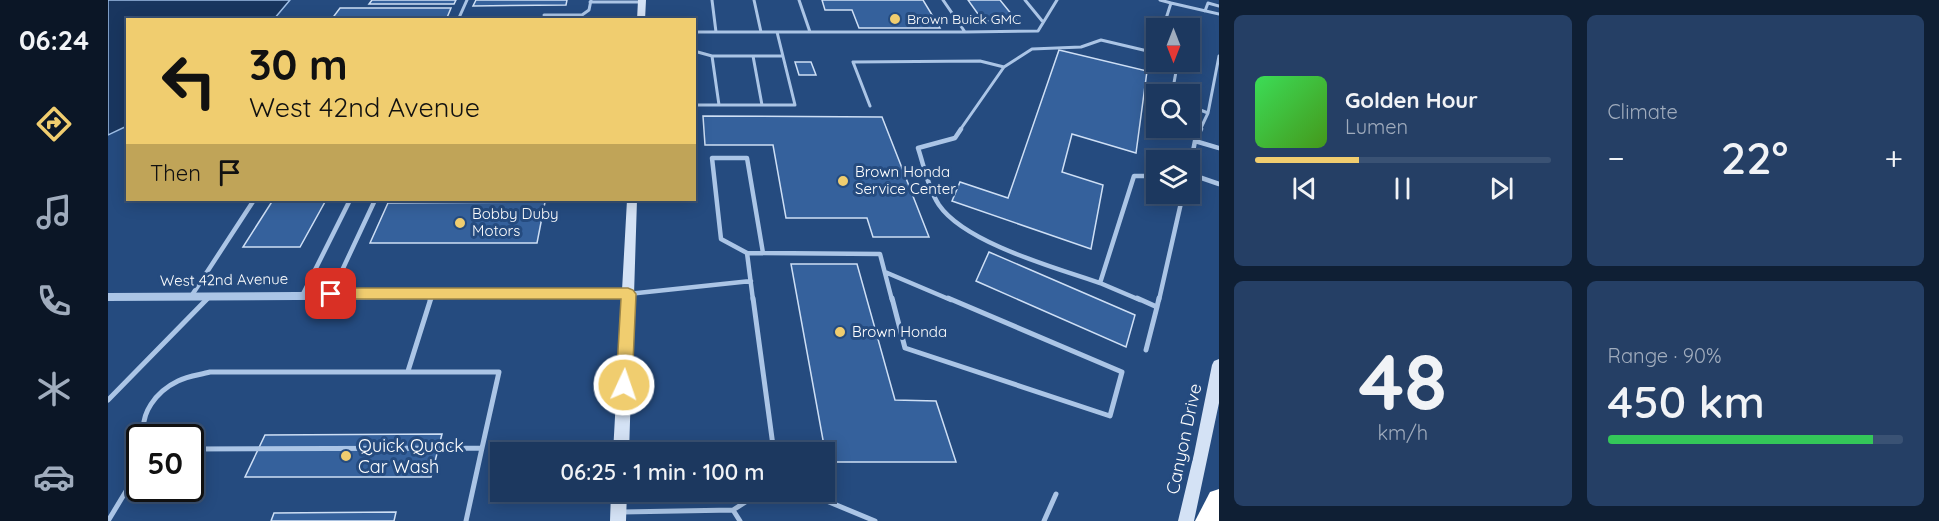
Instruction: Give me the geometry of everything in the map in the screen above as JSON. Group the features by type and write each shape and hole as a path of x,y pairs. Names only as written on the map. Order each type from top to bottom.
{"highway":[{"path":"1207,521 1219,501"}],"main road":[{"path":"641,18 642,1"},
{"path":"621,442 632,201"},
{"name":"Canyon Drive","path":"1186,521 1219,365"}],"street":[{"name":"West 42nd Avenue","path":"108,297 303,294 628,294"}],"lane":[{"path":"459,18 467,0"},
{"path":"712,0 716,32"},
{"path":"754,0 761,32"},
{"path":"799,0 810,32"},
{"path":"943,0 965,32"},
{"path":"1025,0 1043,22"},
{"path":"696,32 1038,31 1057,0"},
{"path":"1160,0 1219,14"},
{"path":"544,15 582,15 589,10 590,1 642,1"},
{"path":"1166,18 1171,3"},
{"path":"1205,11 1208,3 1219,6"},
{"path":"696,105 795,105 777,32"},
{"path":"1146,49 1101,40 1081,46 1032,49 1004,67 955,138 918,148 939,206 957,222 988,241 1157,307"},
{"path":"696,52 712,56 782,56"},
{"path":"712,56 719,105"},
{"path":"753,56 762,105"},
{"path":"1193,150 1208,113 1219,56"},
{"path":"870,106 853,62 980,61 1004,67"},
{"path":"1200,110 1208,113"},
{"path":"1195,141 1219,148"},
{"path":"763,253 747,158 712,158 721,239 747,253 880,254 905,348 1110,416 1122,372 885,272"},
{"path":"1100,283 1134,176 1146,176"},
{"path":"1200,177 1219,184"},
{"path":"192,296 253,201"},
{"path":"303,294 350,201"},
{"path":"331,294 375,201"},
{"path":"1146,350 1181,204"},
{"path":"747,253 773,442"},
{"path":"628,294 751,281"},
{"path":"408,371 432,294"},
{"path":"108,400 211,295"},
{"path":"143,424 144,416 159,393 179,380 210,372 499,372 466,521"},
{"path":"204,449 482,448"},
{"path":"108,521 126,491"},
{"path":"1044,521 1056,494"},
{"path":"618,516 733,510 745,502"},
{"path":"829,502 874,521"},
{"path":"733,510 740,521"}],"water":[{"path":"108,0 290,0 275,18 126,18 126,126 108,135"}],"building":[{"path":"372,0 456,0 454,4 369,4"},
{"path":"476,0 567,0 566,5 473,6"},
{"name":"Brown Buick GMC","path":"822,0 923,0 940,28 859,28 852,10 825,10"},
{"path":"968,0 1000,0 1017,21 983,21"},
{"path":"340,8 451,8 447,18 332,18"},
{"path":"1059,50 1146,71 1136,153 1072,134 1062,172 1103,185 1091,249 952,201 960,182 1008,198"},
{"path":"795,62 811,62 816,75 799,75"},
{"name":"Brown Honda Service Center","path":"703,116 882,117 929,237 873,237 867,218 786,218 773,145 705,145"},
{"path":"272,201 325,201 300,247 243,247"},
{"name":"Bobby Duby Motors","path":"545,202 537,243 370,243 388,203"},
{"path":"989,252 1135,315 1126,347 976,281"},
{"name":"Brown Honda","path":"791,264 857,264 895,400 936,401 956,462 835,462 835,442 823,442"},
{"name":"Quick Quack Car Wash","path":"442,434 431,477 245,477 265,435"},
{"path":"396,512 394,521 271,521 274,513"}],"place":[{"name":"Brown Buick GMC","path":"895,19"},
{"name":"Brown Honda Service Center","path":"843,181"},
{"name":"Bobby Duby Motors","path":"460,223"},
{"name":"Brown Honda","path":"840,332"},
{"name":"Quick Quack Car Wash","path":"346,456"}],"route":[{"path":"331,294 628,294 624,385"}]}
